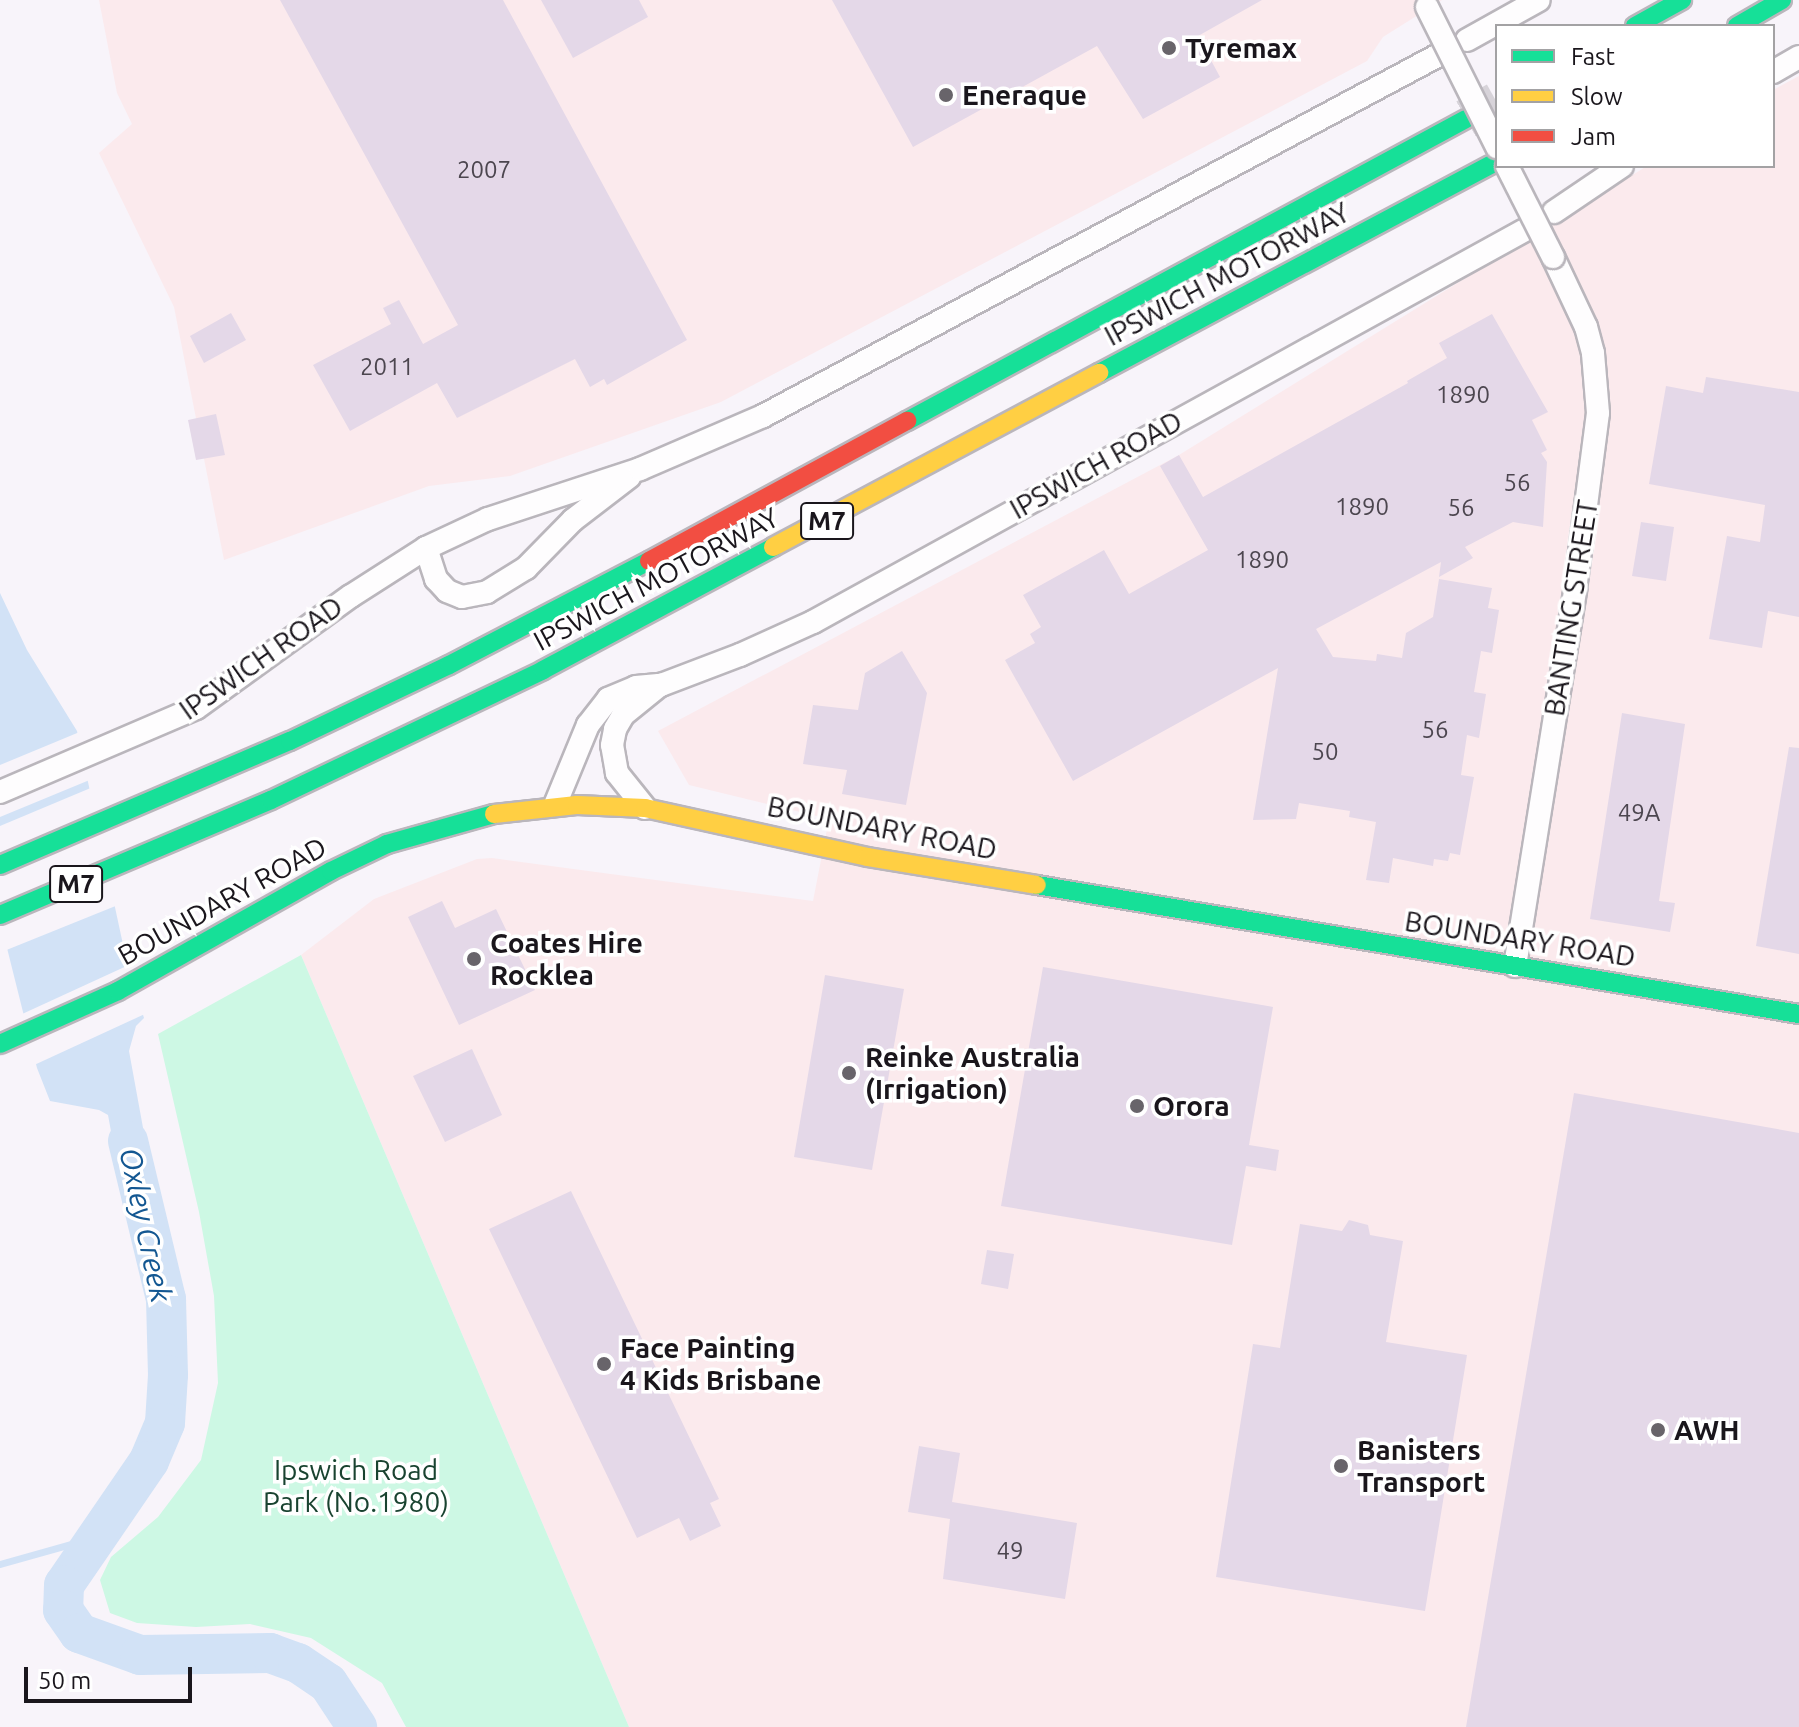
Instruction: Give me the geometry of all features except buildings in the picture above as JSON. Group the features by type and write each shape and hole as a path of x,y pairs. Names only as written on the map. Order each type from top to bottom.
{"main road":[{"path":"1639,24 1682,0"},
{"path":"1740,24 1782,0"},
{"name":"IPSWICH MOTORWAY","path":"0,865 142,806 423,678 621,576 1466,119"},
{"name":"IPSWICH MOTORWAY","path":"0,915 151,852 396,742 627,627 1495,161"},
{"name":"BOUNDARY ROAD","path":"0,1044 118,991 331,871 387,844 476,817 555,805 645,808 868,857 1799,1014"}],"street":[{"path":"1496,24 1539,0"},
{"name":"BANTING STREET","path":"1425,3 1495,153"},
{"path":"1467,40 1495,24"},
{"name":"IPSWICH ROAD","path":"0,792 128,740 196,708 351,596 426,548 488,519 640,469 709,442 818,388 1435,57"},
{"path":"1775,71 1799,57"},
{"name":"BANTING STREET","path":"1503,168 1553,257 1586,327 1593,353 1598,413 1575,590 1515,966"},
{"path":"1554,212 1619,168"},
{"name":"IPSWICH ROAD","path":"555,805 598,709 620,692 661,685 740,655 813,622 1523,231"},
{"name":"IPSWICH ROAD","path":"426,548 436,579 451,594 470,597 492,591 526,568 573,520 640,469"},
{"name":"IPSWICH ROAD","path":"645,808 617,773 612,745 615,729 623,715 661,685"}],"shaded area":[{"path":"99,0 1442,0 1383,37 1367,61 721,402 510,476 429,486 224,560 174,307 99,153 132,124 117,93"},
{"path":"1799,76 1799,1727 629,1727 301,955 374,899 477,859 492,858 813,901 829,819 689,785 658,731 1179,455 1644,168 1775,168 1775,89"}],"green space":[{"name":"Ipswich Road Park (No.1980)","path":"301,955 629,1727 406,1727 382,1683 311,1638 250,1624 196,1627 137,1623 110,1613 100,1580 111,1557 158,1517 201,1460 218,1383 214,1296 199,1212 158,1034"}],"water":[{"name":"Oxley Creek","path":"0,593 27,650 77,731 127,963 144,1018 136,1026 129,1051 154,1188 123,1197 108,1115 99,1110 50,1101 37,1068 0,920"}],"pier":[{"path":"82,731 92,779 0,817 0,765"},
{"path":"93,787 118,905 4,951 0,937 0,826"},
{"path":"131,964 147,1013 32,1066 20,1015"}],"waterway":[{"name":"Oxley Creek","path":"128,1141 166,1299 168,1375 165,1423 149,1461 64,1585 63,1610 79,1633 140,1655 270,1653 298,1663 328,1683 357,1727"},
{"path":"0,1564 96,1537"}],"tunnel":[{"path":"1466,119 1495,103"}],"traffic: fast":[{"path":"1639,24 1682,0"},
{"path":"1740,24 1782,0"},
{"path":"907,421 1466,119"},
{"path":"1099,373 1490,165"},
{"path":"0,915 271,800 543,670 773,547"},
{"path":"0,865 290,741 449,665 649,561"},
{"path":"0,1044 118,991 331,871 387,844 494,814"},
{"path":"1037,885 1799,1014"}],"traffic: slow":[{"path":"773,547 1099,373"},
{"path":"494,814 577,805 645,808 868,857 1037,885"}],"traffic: jam":[{"path":"649,561 907,421"}],"place":[{"name":"Tyremax","path":"1169,48"},
{"name":"Eneraque","path":"946,95"},
{"name":"Coates Hire Rocklea","path":"474,959"},
{"name":"Reinke Australia (Irrigation)","path":"849,1073"},
{"name":"Orora","path":"1137,1106"},
{"name":"Face Painting 4 Kids Brisbane","path":"604,1364"},
{"name":"AWH","path":"1658,1430"},
{"name":"Banisters Transport","path":"1341,1466"}]}
